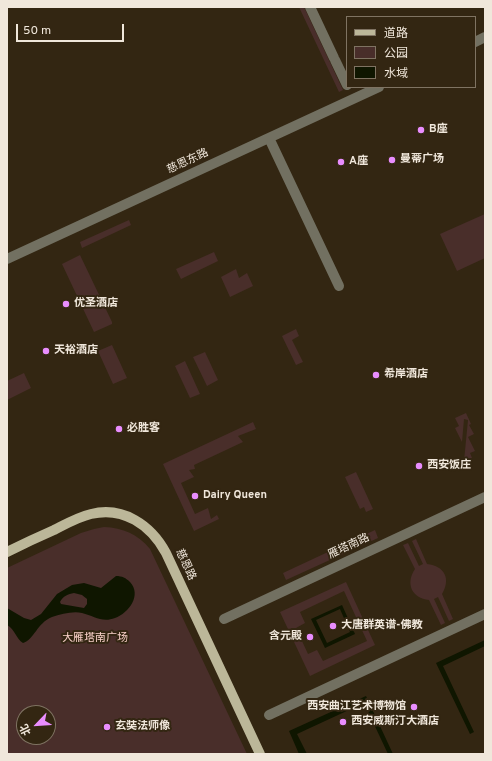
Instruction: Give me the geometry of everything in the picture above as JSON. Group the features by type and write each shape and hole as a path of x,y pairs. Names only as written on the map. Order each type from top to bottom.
{"main road":[{"name":"慈恩路","path":"7,552 90,514 109,512 122,515 135,520 146,527 160,542 166,552 260,754"}],"street":[{"path":"310,7 346,84"},
{"path":"476,42 485,37"},
{"path":"348,88 353,99"},
{"name":"慈恩东路","path":"7,259 377,88"},
{"path":"269,138 339,286"},
{"name":"雁塔南路","path":"224,619 485,497"},
{"path":"269,714 485,614"}],"green space":[{"path":"299,7 304,7 343,90 339,92"},
{"path":"485,214 485,258 457,271 440,234"},
{"path":"129,220 131,225 82,248 80,242"},
{"path":"214,252 218,261 181,279 176,269"},
{"path":"80,255 112,322 112,324 94,332 62,264"},
{"path":"236,269 239,278 247,273 253,286 230,297 221,277"},
{"path":"296,329 299,336 292,340 303,362 296,365 282,336"},
{"path":"112,345 127,378 113,384 98,351"},
{"path":"205,352 218,380 207,386 193,357"},
{"path":"185,361 200,394 190,398 175,366"},
{"path":"24,373 31,388 7,400 7,381"},
{"path":"466,413 471,424 469,425 474,434 468,437 475,451 470,453 472,458 464,461 468,420 464,419 462,442 455,428 459,426 455,418"},
{"path":"253,422 256,429 238,436 243,442 194,465 195,469 189,470 194,477 181,483 195,514 208,508 211,519 217,515 219,519 194,531 163,464"},
{"path":"356,472 373,509 366,512 364,507 360,509 345,477"},
{"name":"大雁塔南广场","path":"104,527 124,530 140,539 150,549 247,754 7,754 7,568 81,533"},
{"path":"375,530 378,538 286,580 283,573"},
{"path":"416,539 427,564 438,567 445,574 446,583 442,594 453,619 449,621 438,597 434,599 445,623 441,625 429,600 418,596 412,589 411,580 415,569 403,545 408,543 419,566 423,564 412,541"},
{"path":"346,582 375,645 310,676 280,612","holes":["344,591 367,641 323,661 317,650 308,654 296,628 305,623 300,612"]}],"water":[{"path":"116,576 120,576 130,582 135,592 134,598 129,608 120,616 115,618 106,620 78,612 52,617 43,623 30,639 23,643 7,625 7,608 24,618 31,620 41,614 57,594 72,585 84,583 101,588","holes":["74,593 82,595 87,599 87,604 84,608 61,604 60,602 64,597 70,594"]},
{"path":"342,605 355,634 325,648 311,619","holes":["340,609 350,632 327,643 316,620"]},
{"path":"485,640 485,646 443,666 474,732 470,734 436,663"},
{"path":"366,696 393,754 388,754 364,703 297,734 307,754 299,754 289,731"}],"place":[{"name":"B座","path":"421,130"},
{"name":"曼蒂广场","path":"392,160"},
{"name":"A座","path":"341,162"},
{"name":"优圣酒店","path":"66,304"},
{"name":"天裕酒店","path":"46,351"},
{"name":"希岸酒店","path":"376,375"},
{"name":"必胜客","path":"119,429"},
{"name":"西安饭庄","path":"419,466"},
{"name":"Dairy Queen","path":"195,496"},
{"name":"大唐群英谱-佛教","path":"333,626"},
{"name":"含元殿","path":"310,637"},
{"name":"西安曲江艺术博物馆","path":"414,707"},
{"name":"西安威斯汀大酒店","path":"343,722"},
{"name":"玄奘法师像","path":"107,727"}]}
